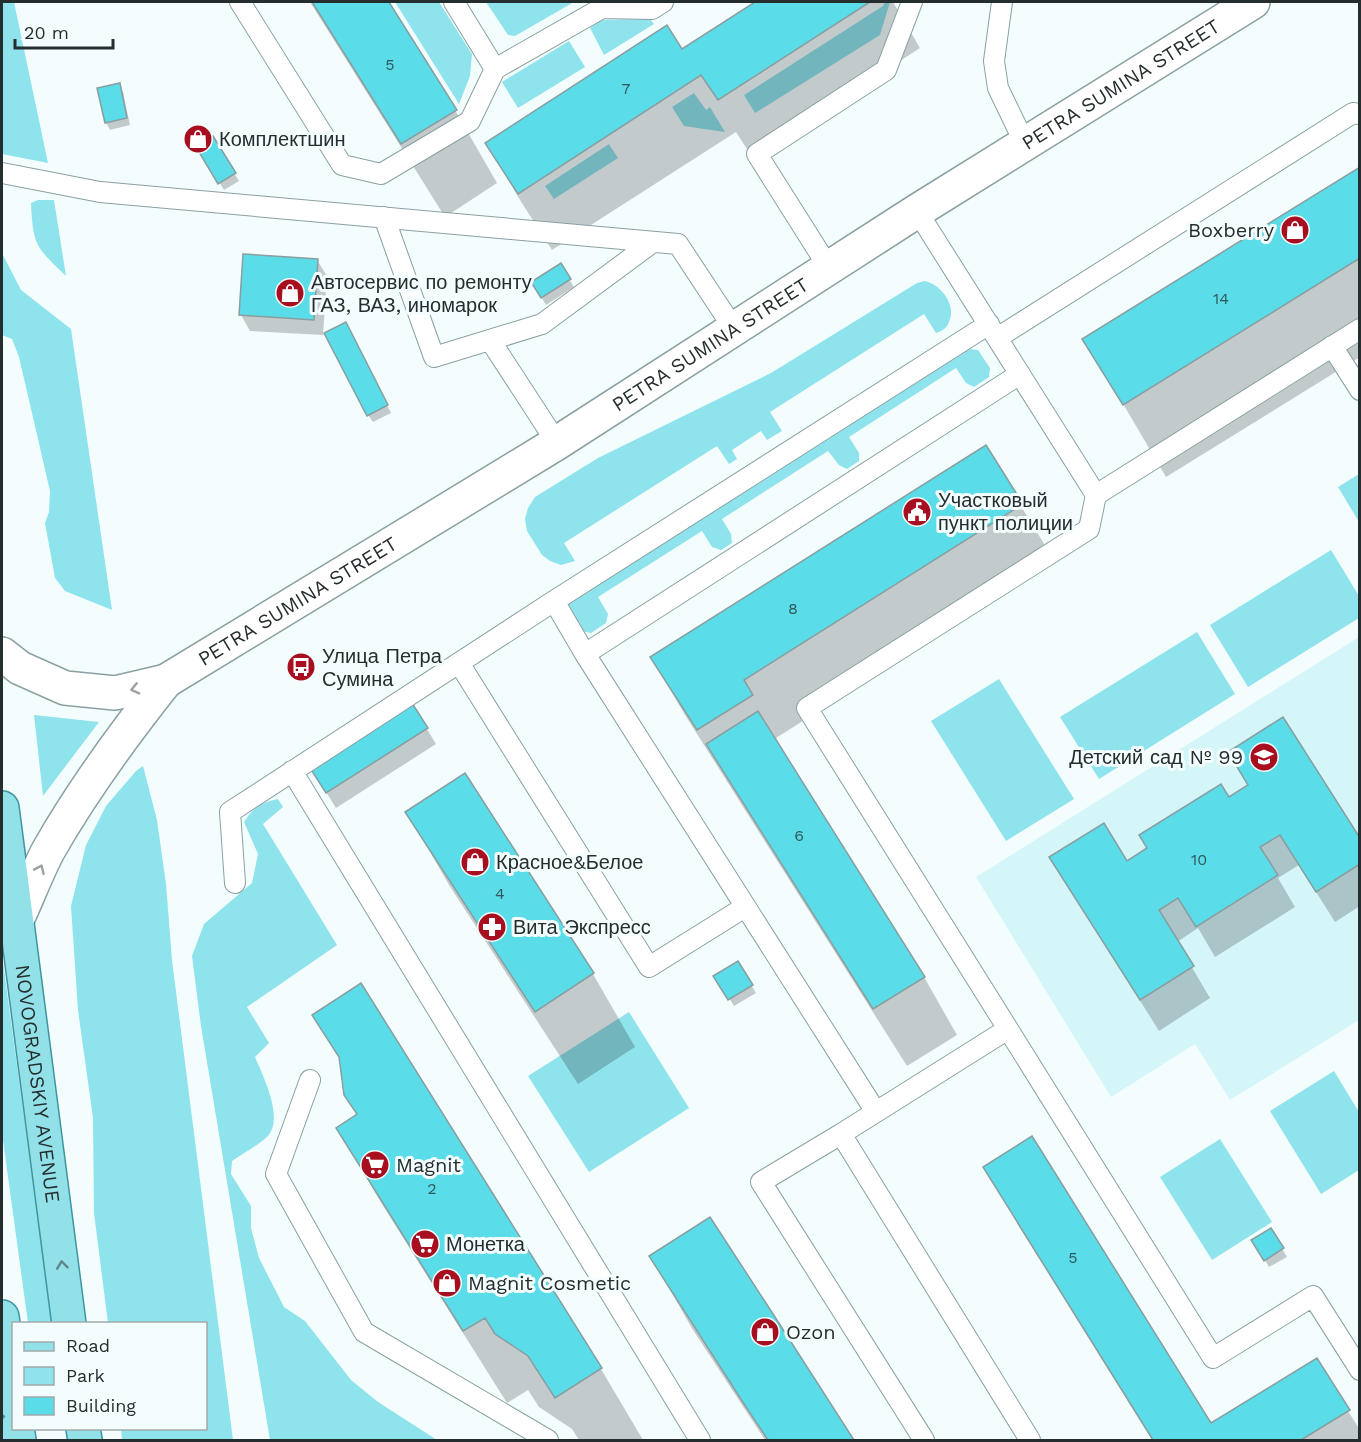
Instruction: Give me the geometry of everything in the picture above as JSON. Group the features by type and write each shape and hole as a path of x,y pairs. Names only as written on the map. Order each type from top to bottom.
{"main road":[{"name":"NOVOGRADSKIY AVENUE","path":"2,808 69,1322"},
{"path":"2,1317 12,1388"}],"street":[{"name":"PETRA SUMINA STREET","path":"166,681 557,443 917,211 1253,2"},
{"path":"2,654 20,668 65,688 115,693 166,681"},
{"path":"16,922 48,852 85,790 125,733 166,681"}],"lane":[{"path":"240,2 342,165 381,174 470,121 495,69 602,8 652,9 663,2"},
{"path":"454,2 495,69"},
{"path":"829,268 757,154 886,70 912,2"},
{"path":"1002,2 994,61 998,88 1025,144"},
{"path":"235,883 230,812 554,601 1353,113 1359,114"},
{"path":"2,173 100,192 678,244 734,329"},
{"path":"917,211 1096,495 1089,529 807,708 1213,1358 1313,1296 1359,1370"},
{"path":"384,217 434,357 542,324 653,242"},
{"path":"1096,495 1359,329"},
{"path":"490,340 557,443"},
{"path":"1332,346 1359,390"},
{"path":"585,654 1020,374"},
{"path":"554,601 585,654 876,1112"},
{"path":"459,663 649,967 745,907"},
{"path":"292,771 700,1440"},
{"path":"924,1440 761,1182 1008,1029"},
{"path":"310,1080 276,1174 364,1332 548,1440"},
{"path":"841,1134 1030,1440"}],"shaded area":[{"name":"Детский сад № 99","path":"1359,637 1359,1020 1230,1100 1195,1044 1111,1097 976,877"}],"green space":[{"path":"2,2 14,2 48,163 2,154"},
{"path":"395,2 439,2 472,54 470,76 459,104"},
{"path":"486,2 574,2 515,36 508,35"},
{"path":"885,2 890,2 880,35 755,113 744,95 883,6"},
{"path":"650,19 654,24 604,55 590,28 601,20"},
{"path":"569,41 585,67 518,108 502,82"},
{"path":"694,93 706,110 710,107 725,132 684,126 672,107"},
{"path":"609,144 618,158 554,199 545,186"},
{"path":"38,200 54,200 66,276 42,251 35,237 31,203"},
{"path":"2,253 21,290 71,329 112,610 65,591 55,578 45,523 49,512 50,491 19,357 12,339 2,335"},
{"path":"925,281 937,287 950,304 951,317 943,330 936,333 924,314 770,412 782,431 767,440 761,431 732,450 737,459 729,464 717,446 564,543 575,561 561,565 542,555 527,531 525,519 528,508 535,497 598,458 771,373 917,283"},
{"path":"961,348 978,350 990,368 989,377 974,387 966,383 956,368 849,437 859,453 859,461 847,469 839,465 828,451 722,519 731,534 732,543 721,550 712,547 702,531 598,597 608,614 606,623 591,633 581,631 569,612 569,600"},
{"path":"1359,474 1359,522 1338,487"},
{"path":"1331,550 1359,596 1359,618 1248,687 1210,625"},
{"path":"1197,632 1235,694 1099,779 1060,717"},
{"path":"999,679 1074,799 1006,841 931,721"},
{"path":"34,715 99,722 43,796"},
{"path":"143,766 157,820 166,884 172,960 233,1440 122,1440 121,1430 207,1430 207,1322 108,1322 94,1213 93,1118 78,1010 71,906 86,845 106,806"},
{"path":"278,799 283,807 263,824 337,945 247,1007 269,1043 255,1057 271,1097 274,1120 267,1137 232,1161 231,1174 251,1206 251,1228 259,1258 284,1307 305,1321 351,1380 378,1402 437,1440 270,1440 201,1026 192,956 204,924 252,883 258,854 244,822 258,806"},
{"path":"2,955 52,1322 28,1322 2,1133"},
{"path":"629,1012 689,1108 589,1172 528,1076"},
{"path":"1334,1071 1359,1112 1359,1170 1321,1194 1270,1111"},
{"path":"1220,1139 1272,1222 1212,1260 1160,1177"}],"building":[{"path":"312,2 389,2 457,110 401,144"},
{"path":"755,2 870,2 718,100 701,75 518,194 485,143 667,25 682,49"},
{"path":"120,83 127,118 105,123 97,88"},
{"path":"213,136 236,173 218,184 196,147"},
{"path":"1360,167 1360,258 1123,405 1082,339"},
{"path":"243,254 318,259 314,320 239,315"},
{"path":"561,263 571,279 541,298 531,282"},
{"path":"346,322 388,405 367,416 324,333"},
{"path":"986,445 1023,504 744,680 753,695 697,730 650,657"},
{"path":"412,703 428,728 326,793 310,768"},
{"path":"758,711 925,977 873,1009 706,744"},
{"path":"1283,717 1360,838 1360,864 1316,892 1280,835 1260,847 1278,875 1196,927 1178,898 1159,910 1194,966 1140,1000 1049,857 1104,823 1127,861 1147,848 1139,835 1221,784 1229,797 1248,785 1228,752"},
{"path":"465,773 594,973 535,1012 405,812"},
{"path":"738,961 753,985 728,1000 713,976"},
{"path":"361,983 602,1368 555,1398 528,1356 495,1334 485,1318 463,1331 336,1128 357,1114 344,1095 339,1057 312,1015"},
{"path":"1032,1136 1211,1423 1317,1358 1350,1410 1301,1440 1153,1440 983,1167"},
{"path":"710,1217 854,1440 768,1440 744,1404 649,1256"},
{"path":"1271,1228 1284,1248 1264,1261 1251,1240"}],"place":[{"name":"Комплектшин","path":"198,139"},
{"name":"Boxberry","path":"1295,230"},
{"name":"Автосервис по ремонту ГАЗ, ВАЗ, иномарок","path":"290,293"},
{"name":"Участковый пункт полиции","path":"917,512"},
{"name":"Улица Петра Сумина","path":"301,667"},
{"name":"Детский сад № 99","path":"1264,757"},
{"name":"Красное&Белое","path":"475,862"},
{"name":"Вита Экспресс","path":"492,927"},
{"name":"Magnit","path":"375,1165"},
{"name":"Монетка","path":"425,1244"},
{"name":"Magnit Cosmetic","path":"447,1283"},
{"name":"Ozon","path":"765,1332"}]}
